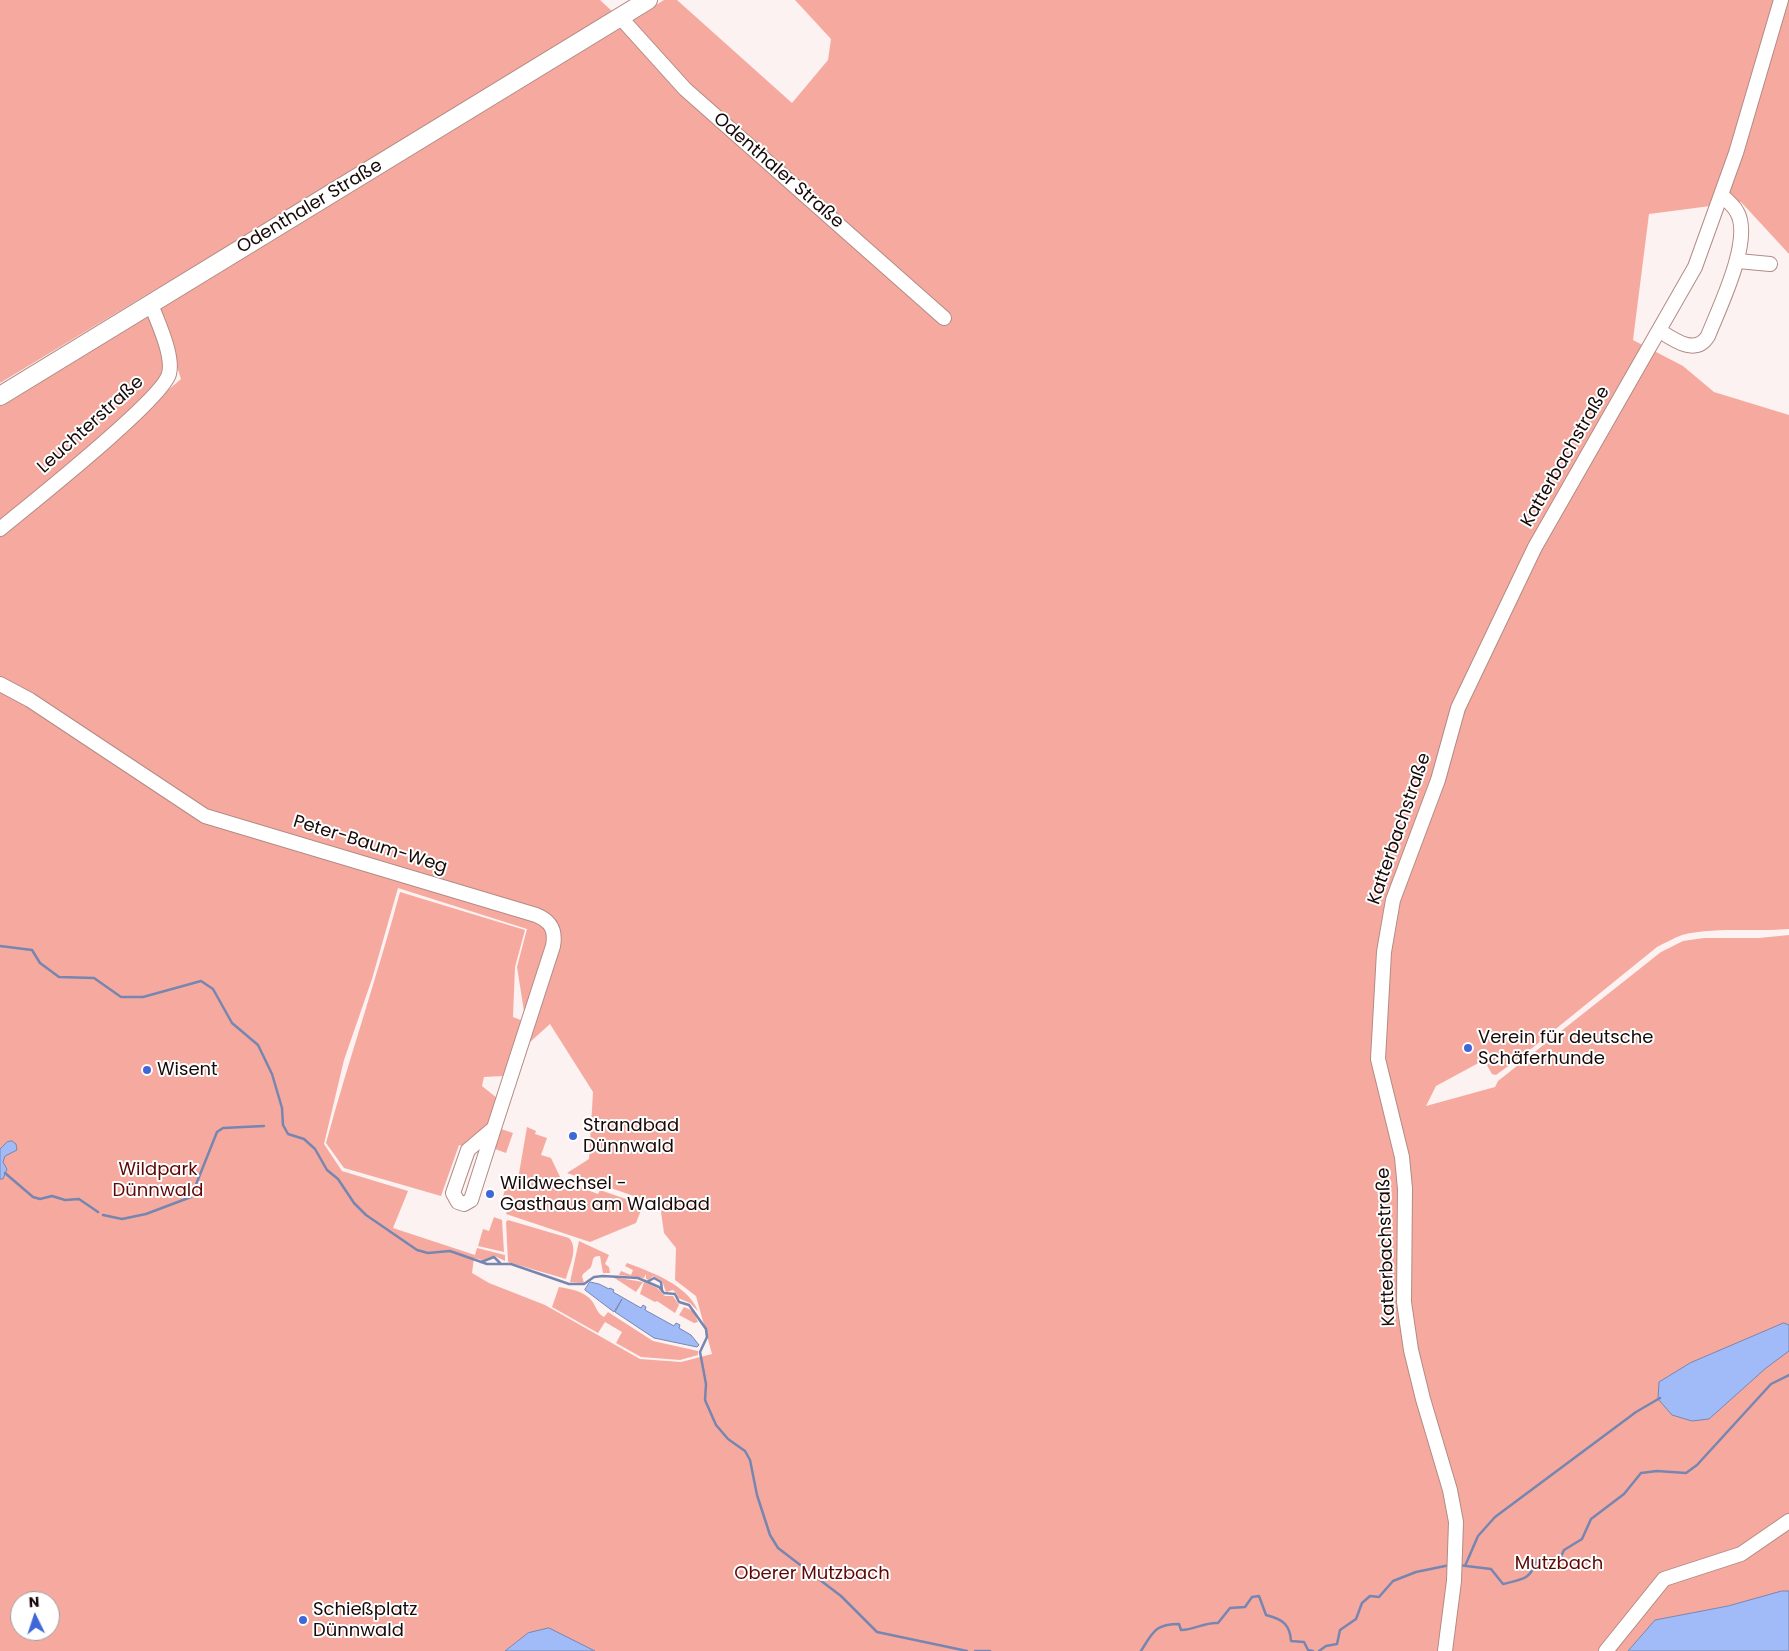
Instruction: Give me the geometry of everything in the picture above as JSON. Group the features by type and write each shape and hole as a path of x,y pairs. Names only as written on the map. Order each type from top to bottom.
{"main road":[{"name":"Odenthaler Straße","path":"0,396 648,0"}],"street":[{"name":"Katterbachstraße","path":"1445,1651 1454,1581 1456,1522 1450,1490 1423,1399 1411,1350 1404,1302 1405,1188 1402,1157 1378,1059 1384,952 1388,921 1393,900 1438,780 1462,699 1535,548 1695,267 1736,153 1781,0"},
{"name":"Odenthaler Straße","path":"620,17 685,89 944,318"},
{"path":"1660,331 1677,342 1692,346 1704,342 1738,261 1741,222 1737,211 1722,195"},
{"path":"1738,261 1770,264"},
{"name":"Leuchterstraße","path":"0,529 138,411 166,382 170,372 170,361 151,304"},
{"name":"Peter-Baum-Weg","path":"0,684 30,700 205,816 527,912 548,921 553,929 552,946 494,1128 471,1200 464,1204 458,1202 453,1193 468,1150 494,1128"},
{"path":"1606,1651 1664,1578 1741,1554 1789,1520"}],"green space":[{"path":"0,0 600,0 614,13 0,383"},
{"path":"664,0 677,0 792,103 828,60 831,39 795,0 1789,0 1789,254 1741,202 1649,214 1633,340 1683,366 1714,392 1789,415 1789,929 1708,931 1682,935 1673,939 1657,947 1496,1075 1492,1074 1484,1060 1436,1086 1426,1106 1495,1087 1498,1081 1661,952 1683,941 1704,938 1759,938 1789,935 1789,1591 1728,1606 1656,1620 1628,1651 595,1651 528,1633 505,1651 0,1651 0,534 181,379 158,309","holes":["398,888 527,929 517,967 529,1043 550,1024 593,1092 589,1159 567,1173 660,1205 664,1233 676,1248 675,1280 696,1296 712,1354 681,1362 640,1359 545,1305 489,1283 472,1273 474,1258 482,1260 495,1256 505,1261 505,1255 477,1248 475,1255 393,1228 408,1191 342,1171 324,1144 344,1060 372,979"]},
{"path":"150,314 165,359 158,384 118,422 0,523 0,406"},
{"path":"400,892 525,930 515,967 513,1017 523,1021 504,1076 484,1077 482,1086 497,1098 489,1125 465,1147 459,1145 441,1196 344,1168 326,1143"},
{"path":"527,1127 536,1131 535,1134 547,1138 541,1155 551,1158 562,1181 557,1196 563,1181 598,1194 600,1190 643,1205 636,1223 590,1242 506,1214 511,1199 503,1196 506,1187 517,1185"},
{"path":"501,1129 513,1133 506,1153 495,1149"},
{"path":"494,1217 502,1220 504,1252 478,1246 483,1229 489,1231"},
{"path":"508,1220 569,1238 572,1242 573,1252 566,1279 508,1262 506,1222"},
{"path":"579,1241 609,1255 605,1264 609,1267 610,1273 603,1273 600,1256 597,1256 593,1259 591,1267 582,1276 584,1283 570,1282"},
{"path":"627,1263 657,1275 677,1287 693,1302 698,1311 690,1303 678,1298 673,1290 666,1292 662,1281 653,1276 649,1280 646,1279 646,1274 644,1278 619,1275 621,1271 631,1275 633,1270 625,1266"},
{"path":"613,1277 643,1282 636,1292"},
{"path":"644,1282 657,1288 665,1296 673,1296 679,1305 675,1313 657,1301 655,1302 640,1294"},
{"path":"559,1287 585,1295 592,1301 601,1315 604,1317 608,1312 653,1341 698,1351 698,1355 680,1360 641,1357 616,1343 622,1332 605,1322 598,1333 552,1307"},
{"path":"684,1307 693,1311 698,1322 694,1323 679,1315"}],"water":[{"path":"12,1141 16,1144 17,1150 5,1156 3,1162 7,1169 3,1179 0,1179 0,1149 7,1142"},
{"path":"590,1282 614,1290 613,1292 641,1308 643,1305 646,1307 645,1310 674,1326 676,1323 680,1325 679,1328 691,1335 699,1345 697,1347 654,1338 615,1312 622,1299 614,1312 585,1290"},
{"path":"1784,1323 1789,1325 1789,1351 1766,1368 1709,1419 1692,1421 1672,1415 1658,1399 1659,1382 1690,1363"},
{"path":"1782,1591 1789,1591 1789,1651 1628,1651 1655,1620 1728,1606"},
{"path":"549,1628 595,1651 505,1651 528,1633"}],"waterway":[{"name":"Mutzbach","path":"0,946 32,950 40,963 59,977 94,978 121,997 143,997 201,981 213,989 232,1023 258,1045 272,1074 282,1108 283,1125 288,1134 304,1139 315,1149 327,1170 338,1179 354,1203 366,1215 417,1250 428,1253 450,1251 487,1264 511,1264 569,1284 584,1284 594,1277 603,1276 638,1278 659,1287 664,1293 675,1294 679,1302 689,1305 706,1329 707,1337 700,1352 706,1384 705,1400 716,1425 728,1439 745,1451 750,1460 757,1495 770,1535 778,1548 841,1596 877,1632 967,1651"},
{"path":"103,1215 122,1219 146,1214 191,1197 217,1132 223,1128 264,1126"},
{"path":"5,1173 33,1197 40,1199 52,1196 65,1200 79,1199 98,1212"},
{"name":"Mutzbach","path":"481,1262 494,1257 500,1263"},
{"name":"Mutzbach","path":"647,1282 654,1278 661,1282 662,1291"},
{"name":"Mutzbach","path":"1458,1565 1491,1569 1503,1584 1525,1578 1532,1571 1537,1560 1552,1558 1559,1561 1564,1550 1582,1539 1591,1519 1624,1494 1641,1473 1657,1471 1686,1473 1697,1465 1771,1384 1789,1375"},
{"path":"1465,1566 1478,1536 1495,1517 1636,1412 1660,1398"},
{"name":"Mutzbach","path":"1319,1651 1326,1646 1337,1644 1340,1630 1356,1619 1362,1603 1370,1596 1379,1597 1393,1581 1416,1572 1450,1565"},
{"name":"Mutzbach","path":"1141,1651 1152,1634 1160,1628 1171,1624 1179,1624 1181,1630 1186,1630 1218,1623 1230,1608 1245,1607 1252,1597 1259,1596 1266,1615 1277,1618 1287,1626 1291,1641 1304,1642 1308,1650 1313,1651"},
{"name":"Mutzbach","path":"975,1651 990,1651"}],"place":[{"name":"Verein für deutsche Schäferhunde","path":"1468,1048"},
{"name":"Wisent","path":"147,1070"},
{"name":"Strandbad Dünnwald","path":"573,1136"},
{"name":"Wildwechsel - Gasthaus am Waldbad","path":"490,1194"},
{"name":"Schießplatz Dünnwald","path":"303,1620"}],"park label":[{"name":"Wildpark Dünnwald","path":"158,1180"},
{"name":"Oberer Mutzbach","path":"812,1574"}]}
